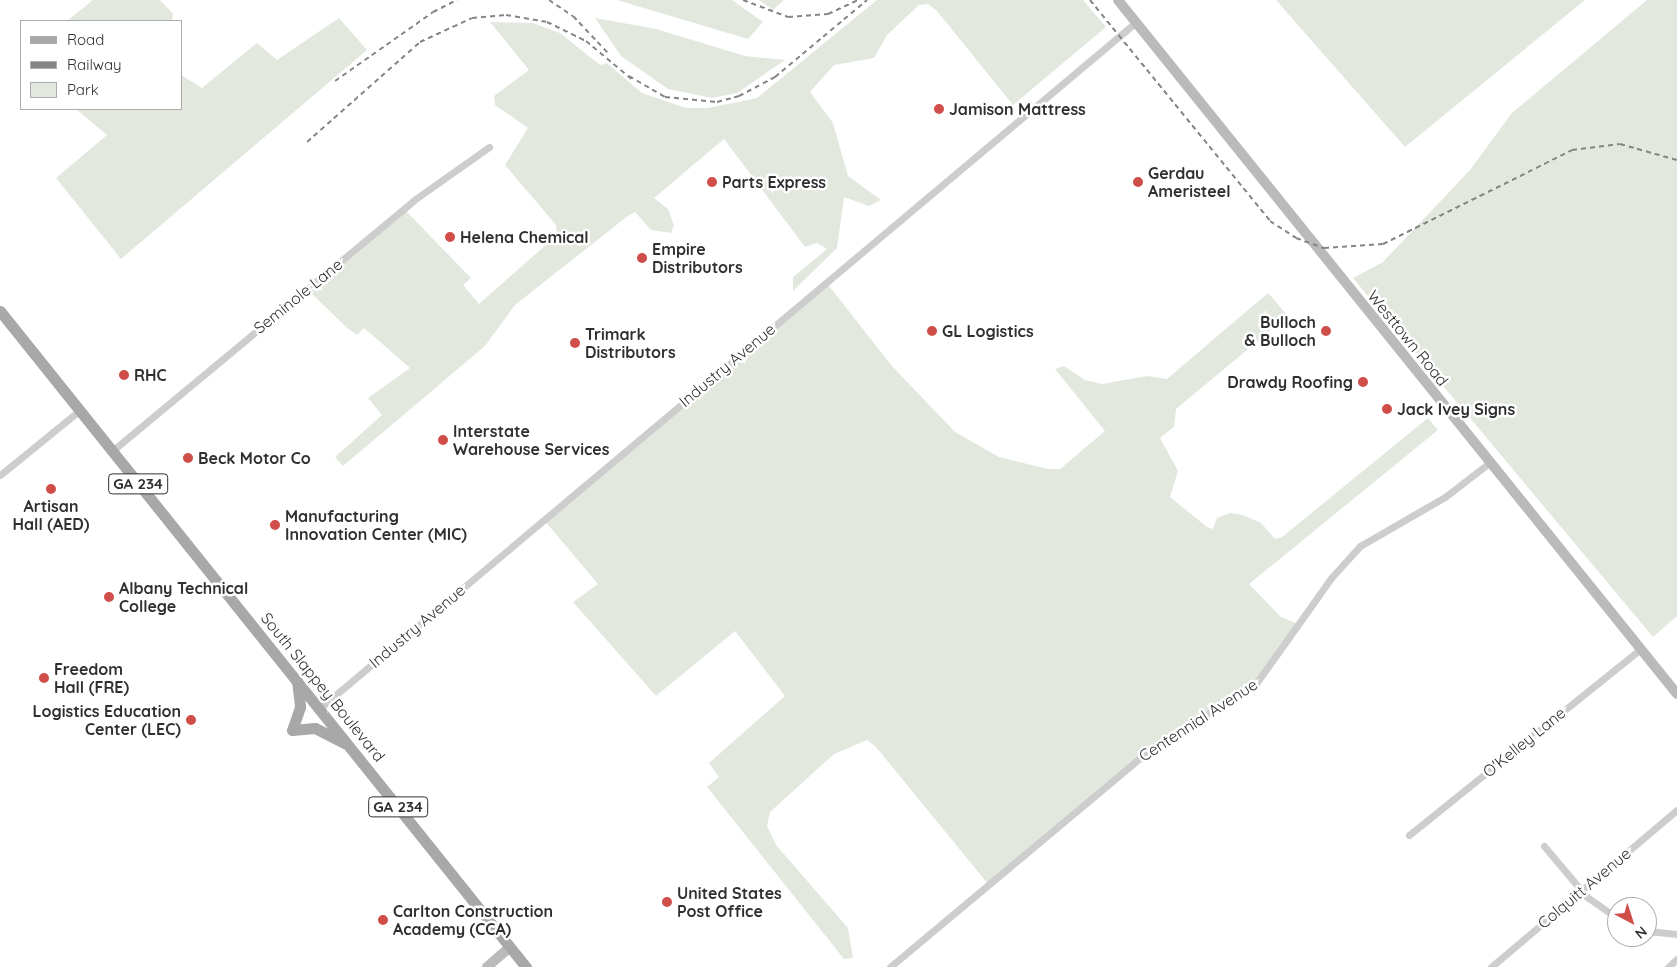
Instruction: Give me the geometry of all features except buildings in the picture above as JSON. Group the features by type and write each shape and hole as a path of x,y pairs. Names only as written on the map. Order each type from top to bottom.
{"main road":[{"name":"South Slappey Boulevard","path":"0,311 526,967"},
{"path":"296,680 300,707 292,730 315,728 350,746"}],"street":[{"name":"Westtown Road","path":"1118,0 1677,694"},
{"name":"Industry Avenue","path":"320,708 1135,23"},
{"name":"Seminole Lane","path":"112,451 414,200 489,147"},
{"path":"0,475 80,410"},
{"name":"Centennial Avenue","path":"890,967 1152,748 1255,685 1331,578 1360,546 1446,497 1490,463"},
{"name":"O'Kelley Lane","path":"1409,835 1640,649"},
{"name":"Colquitt Avenue","path":"1491,967 1677,810"},
{"path":"1544,846 1581,891 1607,910"},
{"path":"1657,931 1677,934"},
{"path":"487,967 510,947"},
{"path":"1668,967 1677,959"}],"green space":[{"path":"93,0 160,0 173,14 172,20 68,20"},
{"path":"617,0 732,0 763,22 748,39"},
{"path":"759,0 784,0 773,10"},
{"path":"877,0 1083,0 1106,27 1013,105 937,11 928,4 919,5 887,35 874,58 834,65 810,92 833,123 848,176 881,200 869,206 844,197 837,248 793,291 793,277 827,249 817,243 805,247 724,139 654,198 668,209 674,226 671,233 651,230 635,212 629,215 515,305 485,346 343,466 335,457 382,415 368,398 410,368 364,328 357,335 347,328 307,289 404,209 471,278 463,285 479,304 557,235 556,225 505,165 528,128 495,105 494,96 529,70 490,22 533,23 560,33 600,65 607,63 642,93 686,108 708,108 757,98"},
{"path":"1276,0 1585,0 1405,147"},
{"path":"1647,0 1677,0 1677,616 1653,637 1353,278 1383,262 1470,170 1512,113"},
{"path":"339,18 367,50 121,259 56,178 107,135 77,110 182,110 182,76 202,88 257,43 277,60"},
{"path":"595,18 656,29 745,56 785,60 737,93 712,98 668,89 621,56"},
{"path":"826,282 891,365 955,432 999,457 1048,469 1060,469 1105,431 1055,369 1064,366 1085,380 1102,384 1147,376 1167,379 1268,293 1288,316 1176,409 1174,427 1160,438 1178,471 1170,497 1207,527 1213,529 1217,518 1230,513 1243,515 1261,523 1275,539 1282,537 1428,418 1438,430 1249,584 1281,617 1301,625 1264,676 1167,736 988,884 876,747 867,740 834,754 770,812 767,826 776,845 848,928 853,958 844,959 707,787 719,777 709,763 785,696 735,631 656,696 573,602 598,584 544,520"}],"railway":[{"path":"335,81 433,12 457,0"},
{"path":"549,0 573,16 607,52"},
{"path":"743,0 788,17 828,14 858,0"},
{"path":"629,76 665,97 717,102 739,96 775,77 867,0"},
{"path":"1090,0 1270,221 1296,238 1324,248 1383,244 1572,150 1620,144 1677,160"},
{"path":"307,142 420,42 472,18 506,15 547,22 586,41 634,81"}],"place":[{"name":"Jamison Mattress","path":"939,109"},
{"name":"Parts Express","path":"712,182"},
{"name":"Gerdau Ameristeel","path":"1138,182"},
{"name":"Helena Chemical","path":"450,237"},
{"name":"Empire Distributors","path":"642,258"},
{"name":"GL Logistics","path":"932,331"},
{"name":"Bulloch & Bulloch","path":"1326,331"},
{"name":"Trimark Distributors","path":"575,343"},
{"name":"RHC","path":"124,375"},
{"name":"Drawdy Roofing","path":"1363,382"},
{"name":"Jack Ivey Signs","path":"1387,409"},
{"name":"Interstate Warehouse Services","path":"443,440"},
{"name":"Beck Motor Co","path":"188,458"},
{"name":"Artisan Hall (AED)","path":"51,489"},
{"name":"Manufacturing Innovation Center (MIC)","path":"275,525"},
{"name":"Albany Technical College","path":"109,597"},
{"name":"Freedom Hall (FRE)","path":"44,678"},
{"name":"Logistics Education Center (LEC)","path":"191,720"},
{"name":"United States Post Office","path":"667,902"},
{"name":"Carlton Construction Academy (CCA)","path":"383,920"}]}
